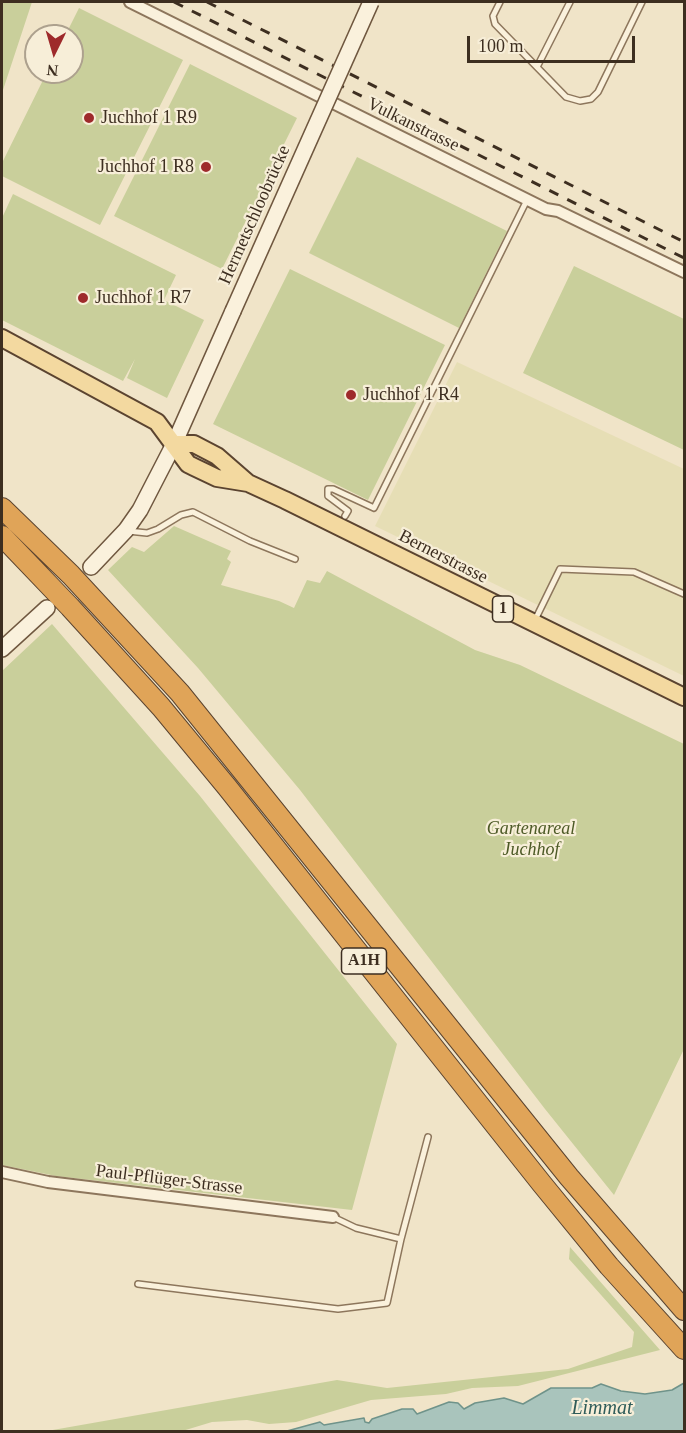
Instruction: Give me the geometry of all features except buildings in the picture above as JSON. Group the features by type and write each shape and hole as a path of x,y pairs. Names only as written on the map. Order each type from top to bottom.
{"highway":[{"path":"2,495 47,542 58,562"},
{"name":"A1H","path":"2,508 58,562 180,693 568,1177 684,1310"},
{"name":"A1H","path":"6,543 70,607 168,716 542,1184 609,1266 684,1349"}],"main road":[{"name":"Hermetschloobrücke","path":"91,567 126,530 174,444 371,2"},
{"path":"2,338 157,422 174,444"},
{"name":"Bernerstrasse","path":"174,444 194,444 217,456 248,483 684,697"},
{"path":"2,649 47,608"}],"street":[{"name":"Vulkanstrasse","path":"130,2 527,200 558,212 615,240 625,242 684,272"},
{"name":"Paul-Pflüger-Strasse","path":"2,1172 48,1182 333,1217"}],"lane":[{"path":"500,2 493,16 494,22 566,97 580,101 591,99 598,92 642,2"},
{"path":"537,67 570,2"},
{"path":"345,516 348,511 328,496 328,489 333,489 374,508 527,200"},
{"path":"126,530 147,533 158,529 181,514 193,512 250,542 295,560"},
{"path":"533,624 560,568 634,572 684,594"},
{"path":"138,1284 338,1309 387,1303 428,1137"},
{"path":"333,1217 356,1228 401,1239"}],"shaded area":[{"path":"457,362 684,469 684,676 375,526"}],"green space":[{"path":"2,2 32,2 24,24 2,93"},
{"name":"Juchhof 1 R9","path":"79,8 183,60 100,225 2,176 2,163 41,84 84,84 84,24 71,24"},
{"name":"Juchhof 1 R8","path":"190,64 297,118 222,269 114,216"},
{"path":"357,157 507,231 459,328 309,253"},
{"name":"Juchhof 1 R7","path":"13,194 176,275 164,300 204,320 167,398 127,378 135,359 123,381 2,320 2,218"},
{"path":"574,266 684,319 684,450 523,373"},
{"name":"Juchhof 1 R4","path":"290,269 445,345 368,500 213,424"},
{"name":"Gartenareal Juchhof","path":"174,526 231,551 227,559 231,562 221,585 279,601 294,608 307,580 320,583 327,571 475,650 520,665 684,744 684,1049 614,1195 545,1109 300,790 198,668 108,570 132,547 144,552"},
{"path":"52,624 200,796 397,1044 352,1210 56,1176 2,1165 2,671"},
{"path":"570,1247 660,1350 518,1386 472,1388 446,1394 371,1400 296,1422 269,1424 247,1420 212,1422 179,1432 47,1431 337,1380 387,1388 568,1369 632,1347 634,1332 569,1259"}],"water":[{"name":"Limmat","path":"684,1383 684,1431 287,1431 320,1422 324,1425 364,1418 365,1422 369,1423 372,1419 402,1409 413,1409 417,1414 449,1402 458,1403 464,1409 475,1403 504,1398 523,1404 551,1388 592,1388 601,1384 621,1391 645,1394 672,1390"}],"railway":[{"path":"174,2 684,258"},
{"path":"207,2 684,242"}],"place":[{"name":"Juchhof 1 R9","path":"89,118"},
{"name":"Juchhof 1 R8","path":"206,167"},
{"name":"Juchhof 1 R7","path":"83,298"},
{"name":"Juchhof 1 R4","path":"351,395"}]}
